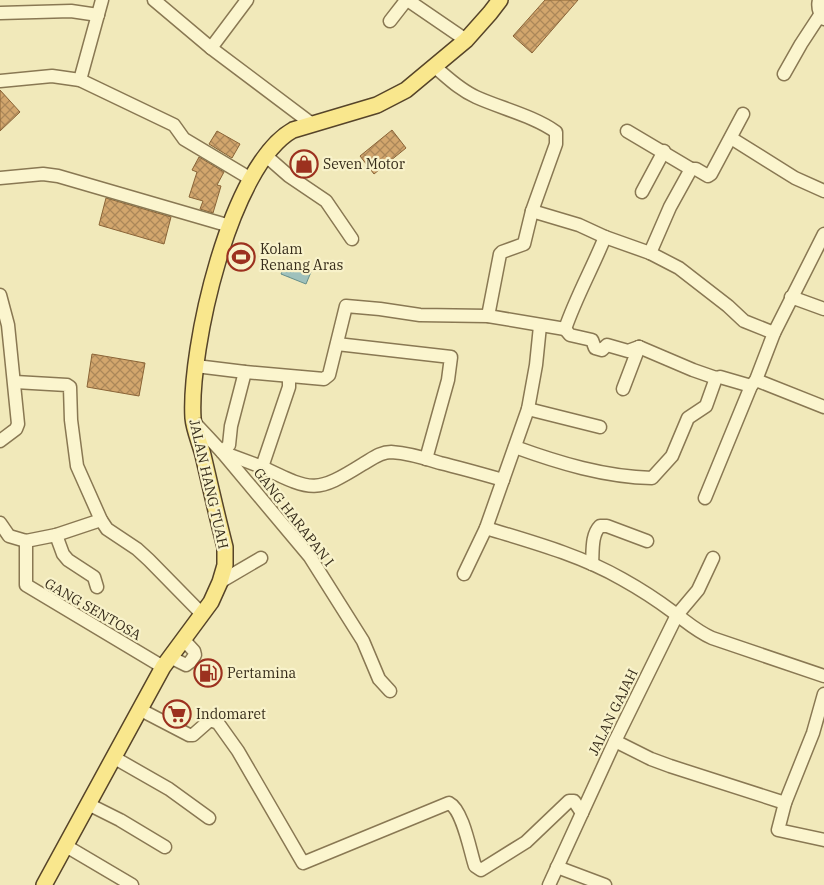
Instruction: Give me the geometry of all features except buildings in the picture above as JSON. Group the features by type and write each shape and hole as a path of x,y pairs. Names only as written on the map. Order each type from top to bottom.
{"main road":[{"name":"JALAN HANG TUAH","path":"44,885 139,708 166,662 211,602 225,565 225,546 193,421 192,394 211,284 230,226 244,192 265,155 284,135 293,130 377,105 406,90 466,40 500,0"}],"street":[{"path":"80,80 102,0"},
{"path":"154,0 211,48 312,124"},
{"path":"211,48 247,0"},
{"path":"784,74 800,44 822,17 818,7 819,0"},
{"path":"390,21 404,3 409,2 466,40"},
{"path":"0,13 71,11 98,15"},
{"path":"435,67 458,87 475,97 556,132 556,144 532,211 524,244 500,254 488,316"},
{"path":"0,81 52,76 80,80 174,125 184,139 251,179"},
{"path":"627,130 691,169 696,169 708,176 711,174 743,114"},
{"path":"731,138 795,178 824,191"},
{"path":"642,192 664,152"},
{"path":"265,155 288,176 326,201 352,239"},
{"path":"650,253 670,207 691,169"},
{"path":"0,178 43,174 58,176 230,226"},
{"path":"532,211 579,225 605,237 650,253 679,268 728,306 744,321 774,333"},
{"path":"705,498 774,333 792,297 820,252 824,234"},
{"path":"565,329 574,302 593,267 605,237"},
{"path":"0,295 8,324 18,424 16,430 0,441"},
{"path":"792,297 824,309"},
{"path":"196,366 324,379 329,375 346,306 420,315 488,316 565,329 570,335 592,340 595,348 602,350 607,345 628,351 639,347 716,378 720,377 754,383 824,407"},
{"path":"464,574 486,528 528,409 536,365 540,326"},
{"path":"338,344 451,357 448,380 426,459"},
{"path":"623,389 639,347"},
{"path":"245,372 231,426 229,445 222,452 262,467 294,483 310,487 324,485 340,479 380,454 391,452 426,459 503,480"},
{"path":"262,467 288,387 289,376"},
{"path":"515,447 557,462 633,478 652,478 672,456 688,418 706,406 716,378"},
{"path":"15,382 68,385 70,387 71,420 77,466 101,520 107,529 150,560 202,614"},
{"path":"528,409 600,427"},
{"name":"GANG HARAPAN I","path":"193,421 222,452 310,558 362,641 379,679 390,691"},
{"path":"0,523 8,536 26,541 56,535 101,520"},
{"path":"592,564 594,539 596,530 600,526 607,526 647,541"},
{"path":"486,528 541,545 592,564 621,578 650,595 696,630 712,638 824,676"},
{"path":"56,535 63,554 68,560 94,577 97,588"},
{"name":"GANG SENTOSA","path":"26,541 26,585 166,662"},
{"path":"220,582 261,558"},
{"name":"JALAN GAJAH","path":"549,885 615,741 677,615 698,590 713,558"},
{"path":"824,694 819,734 785,803 778,830 824,840"},
{"path":"139,708 189,736 193,735 210,720 218,723 238,751 303,863 449,803 456,808 475,866 481,870 526,842 569,801 574,802 582,813"},
{"path":"615,741 670,766 785,803"},
{"path":"114,756 168,789 209,818"},
{"path":"88,804 120,820 165,847"},
{"path":"66,846 132,885"},
{"path":"557,867 605,885"}],"water":[{"path":"286,262 311,272 306,284 281,274"}],"place":[{"name":"Seven Motor","path":"304,164"},
{"name":"Kolam Renang Aras","path":"241,257"},
{"name":"Pertamina","path":"208,673"},
{"name":"Indomaret","path":"177,714"}]}
